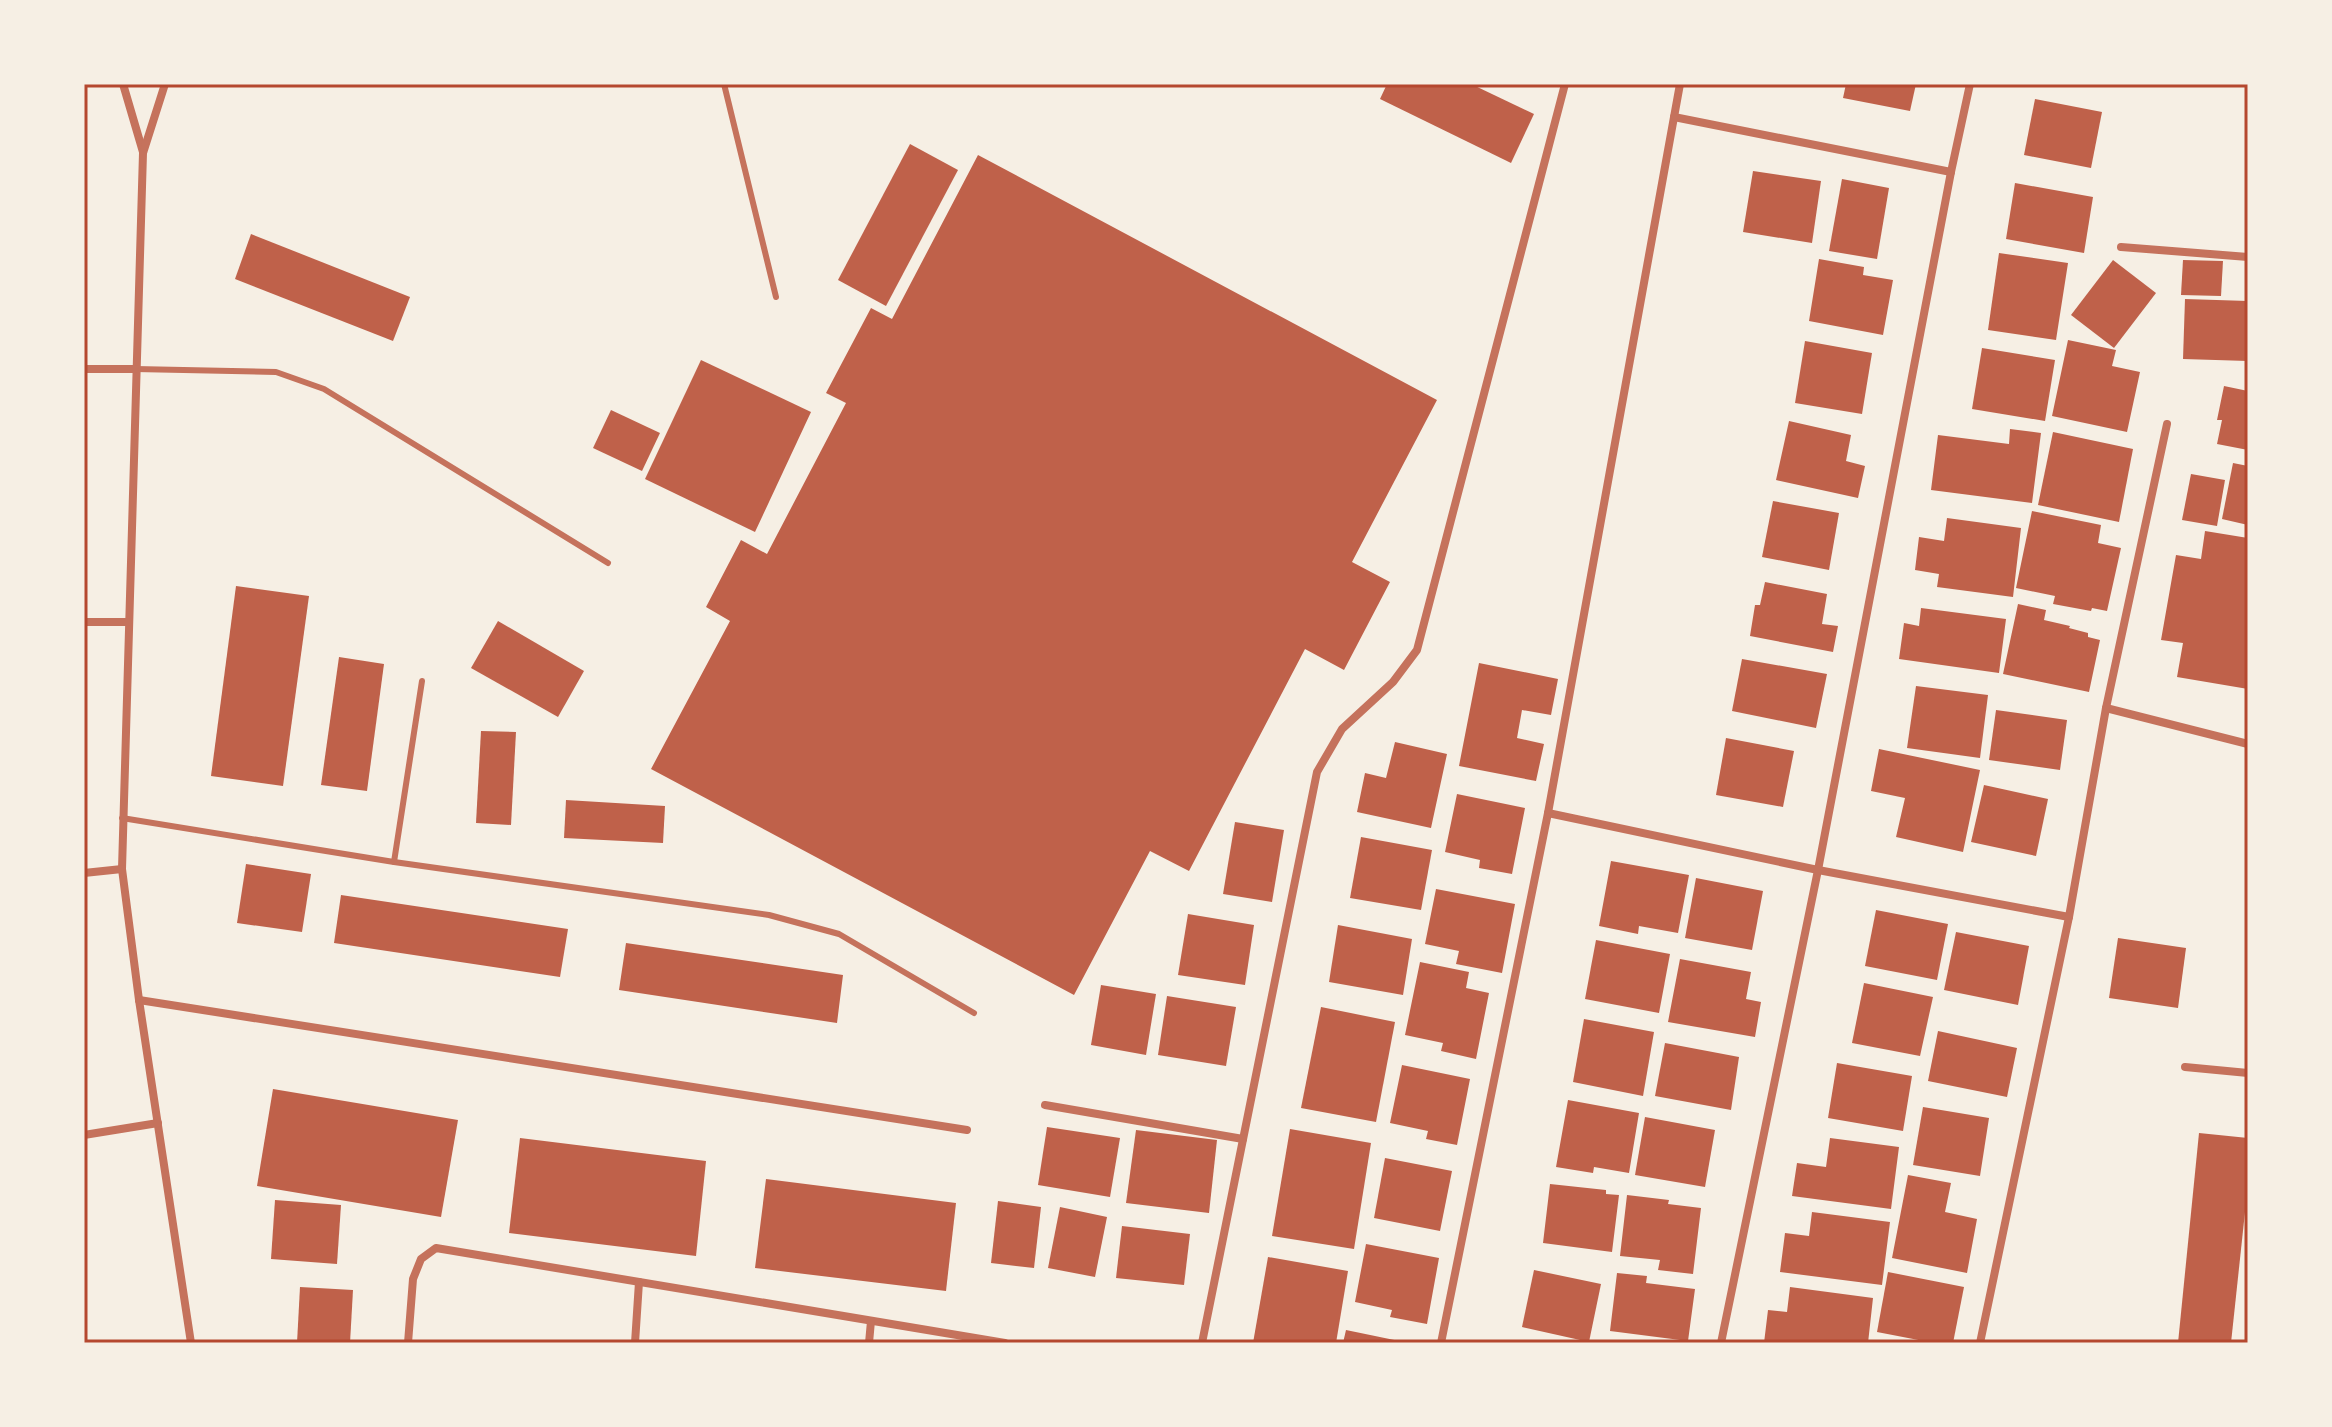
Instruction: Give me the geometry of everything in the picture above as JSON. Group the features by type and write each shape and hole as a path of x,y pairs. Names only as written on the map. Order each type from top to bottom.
{"street":[{"path":"123,84 143,153"},
{"path":"165,84 143,153 122,869 191,1343"},
{"path":"1202,1343 1317,772 1342,729 1393,682 1417,650 1565,84"},
{"path":"1441,1343 1548,813 1680,84"},
{"path":"1721,1343 1818,870 1970,84"},
{"path":"1674,117 1951,172"},
{"path":"2121,247 2248,257"},
{"path":"84,369 135,369"},
{"path":"1980,1343 2069,917 2106,708 2167,424"},
{"path":"84,622 128,622"},
{"path":"2106,708 2248,744"},
{"path":"1548,813 1818,870 2069,917"},
{"path":"84,873 122,869"},
{"path":"139,1000 967,1130"},
{"path":"2185,1067 2248,1073"},
{"path":"1045,1105 1243,1139"},
{"path":"84,1135 158,1123"},
{"path":"408,1343 413,1279 421,1259 436,1248 1005,1343"},
{"path":"635,1343 639,1282"},
{"path":"869,1343 871,1321"}],"lane":[{"path":"724,84 776,297"},
{"path":"135,369 276,372 324,389 608,563"},
{"path":"394,862 422,681"},
{"path":"122,818 394,862 769,915 839,934 974,1013"}],"building":[{"path":"1387,84 1471,84 1534,114 1511,163 1380,99"},
{"path":"1846,84 1916,84 1910,111 1843,98"},
{"path":"2035,99 2102,112 2091,168 2024,155"},
{"path":"910,144 958,170 886,306 838,280"},
{"path":"978,155 1437,400 1352,562 1390,582 1344,670 1305,649 1189,871 1150,851 1074,995 651,769 730,621 706,607 741,540 767,554 846,403 826,393 871,308 892,319"},
{"path":"1753,171 1821,181 1812,243 1743,232"},
{"path":"1842,179 1889,188 1877,259 1829,251"},
{"path":"2015,183 2093,197 2084,253 2006,239"},
{"path":"251,234 410,297 393,341 235,279"},
{"path":"1999,253 2068,263 2056,340 1988,330"},
{"path":"1819,259 1864,267 1863,275 1893,280 1883,335 1809,321"},
{"path":"2113,260 2156,293 2114,348 2071,315"},
{"path":"2183,260 2223,261 2221,296 2181,295"},
{"path":"2185,299 2248,301 2248,361 2183,359"},
{"path":"2068,340 2116,350 2112,366 2140,372 2127,432 2052,416"},
{"path":"1805,341 1872,353 1862,414 1795,403"},
{"path":"1982,348 2055,360 2045,421 1972,409"},
{"path":"701,360 811,412 755,532 645,479"},
{"path":"2224,386 2248,391 2248,450 2217,444 2222,420 2217,420"},
{"path":"611,410 660,433 642,471 593,448"},
{"path":"1789,421 1851,435 1846,461 1865,466 1858,498 1776,480"},
{"path":"2010,429 2041,433 2032,503 1931,490 1938,435 2009,444"},
{"path":"2053,432 2133,449 2119,522 2038,505"},
{"path":"2233,463 2248,466 2248,525 2222,519"},
{"path":"2191,474 2225,480 2217,526 2182,520"},
{"path":"1773,501 1839,513 1829,570 1762,557"},
{"path":"2032,511 2101,525 2098,543 2121,548 2107,611 2053,604 2055,596 2016,588"},
{"path":"1947,518 2021,528 2013,597 1937,587 1939,574 1915,570 1919,537 1944,541"},
{"path":"2205,531 2248,538 2248,689 2177,677 2183,643 2161,640 2176,555 2201,559"},
{"path":"1765,582 1827,594 1822,624 1838,626 1833,652 1750,636 1755,605 1760,605"},
{"path":"236,586 309,596 283,786 211,776"},
{"path":"2018,604 2046,610 2044,620 2070,626 2100,640 2089,692 2003,674"},
{"path":"1921,608 2006,619 1999,673 1899,659 1904,623 1919,626"},
{"path":"498,621 584,671 558,717 471,668"},
{"path":"339,657 384,664 367,791 321,785"},
{"path":"1742,659 1827,674 1816,728 1732,711"},
{"path":"1479,663 1558,679 1551,715 1522,710 1517,738 1544,744 1536,781 1459,766"},
{"path":"1916,686 1988,695 1980,758 1907,748"},
{"path":"1996,710 2067,720 2060,770 1989,760"},
{"path":"481,731 516,732 511,825 476,823"},
{"path":"1726,738 1794,751 1783,807 1716,795"},
{"path":"1395,742 1447,754 1431,828 1357,812 1365,773 1386,778"},
{"path":"1879,749 1980,770 1963,852 1896,837 1905,798 1871,791"},
{"path":"1984,785 2048,799 2036,856 1971,842"},
{"path":"1457,794 1525,808 1512,874 1479,868 1480,860 1445,852"},
{"path":"566,800 665,806 663,843 564,838"},
{"path":"1235,822 1284,830 1272,902 1223,894"},
{"path":"1361,837 1432,850 1421,910 1350,898"},
{"path":"1611,861 1689,875 1678,933 1639,926 1638,934 1599,926"},
{"path":"246,864 311,874 302,932 237,923"},
{"path":"1696,878 1763,891 1752,950 1685,938"},
{"path":"1436,889 1515,904 1502,973 1456,964 1459,951 1425,944"},
{"path":"341,895 568,929 560,977 334,943"},
{"path":"1876,910 1948,924 1937,980 1865,966"},
{"path":"1188,914 1254,925 1245,985 1178,975"},
{"path":"1338,925 1412,939 1403,995 1329,982"},
{"path":"1956,932 2029,946 2018,1005 1944,990"},
{"path":"2118,938 2186,948 2178,1008 2109,998"},
{"path":"1596,940 1670,954 1659,1013 1585,999"},
{"path":"626,943 843,975 837,1023 619,990"},
{"path":"1680,959 1751,972 1746,999 1761,1002 1755,1037 1668,1022"},
{"path":"1420,962 1469,972 1466,988 1489,993 1476,1059 1441,1051 1443,1043 1405,1035"},
{"path":"1864,983 1933,997 1920,1056 1852,1043"},
{"path":"1101,985 1156,994 1146,1055 1091,1045"},
{"path":"1167,996 1236,1007 1226,1066 1158,1055"},
{"path":"1321,1007 1395,1022 1376,1122 1301,1108"},
{"path":"1584,1019 1654,1032 1643,1096 1573,1082"},
{"path":"1938,1031 2017,1048 2007,1097 1928,1081"},
{"path":"1665,1043 1739,1057 1731,1110 1655,1096"},
{"path":"1837,1063 1912,1076 1903,1131 1828,1118"},
{"path":"1402,1065 1470,1079 1457,1145 1426,1139 1428,1131 1390,1123"},
{"path":"273,1089 458,1120 441,1217 257,1186"},
{"path":"1568,1100 1639,1113 1629,1173 1594,1167 1593,1173 1556,1167"},
{"path":"1923,1107 1989,1118 1980,1176 1913,1165"},
{"path":"1645,1117 1715,1130 1705,1187 1635,1175"},
{"path":"1047,1127 1120,1138 1110,1197 1038,1185"},
{"path":"1290,1129 1371,1143 1354,1249 1272,1236"},
{"path":"1136,1130 1217,1140 1209,1213 1126,1203"},
{"path":"2199,1133 2248,1138 2248,1184 2231,1343 2178,1343"},
{"path":"520,1138 706,1161 696,1256 509,1233"},
{"path":"1830,1138 1899,1147 1891,1209 1792,1196 1797,1163 1826,1167"},
{"path":"1385,1158 1452,1171 1440,1231 1374,1218"},
{"path":"1908,1175 1951,1183 1945,1212 1977,1219 1967,1273 1892,1258"},
{"path":"766,1179 956,1203 946,1291 755,1268"},
{"path":"1550,1184 1606,1190 1606,1194 1619,1195 1612,1252 1543,1243"},
{"path":"1627,1195 1701,1208 1693,1274 1658,1270 1660,1260 1620,1256"},
{"path":"275,1200 341,1205 337,1264 271,1259"},
{"path":"998,1201 1041,1207 1034,1268 991,1263"},
{"path":"1060,1207 1107,1217 1095,1277 1048,1268"},
{"path":"1812,1212 1890,1222 1882,1285 1780,1272 1785,1233 1809,1236"},
{"path":"1122,1226 1190,1234 1184,1285 1116,1278"},
{"path":"1366,1244 1439,1258 1427,1324 1390,1317 1392,1310 1355,1302"},
{"path":"1268,1257 1348,1271 1336,1343 1253,1343"},
{"path":"1534,1270 1601,1284 1589,1342 1522,1327"},
{"path":"1888,1272 1964,1287 1953,1343 1934,1343 1877,1332"},
{"path":"1617,1273 1647,1276 1646,1283 1695,1289 1688,1341 1610,1331"},
{"path":"300,1287 353,1290 350,1343 297,1343"},
{"path":"1790,1287 1873,1298 1868,1343 1764,1343 1768,1310 1787,1312"},
{"path":"1346,1330 1404,1342 1404,1343 1343,1343"}]}
